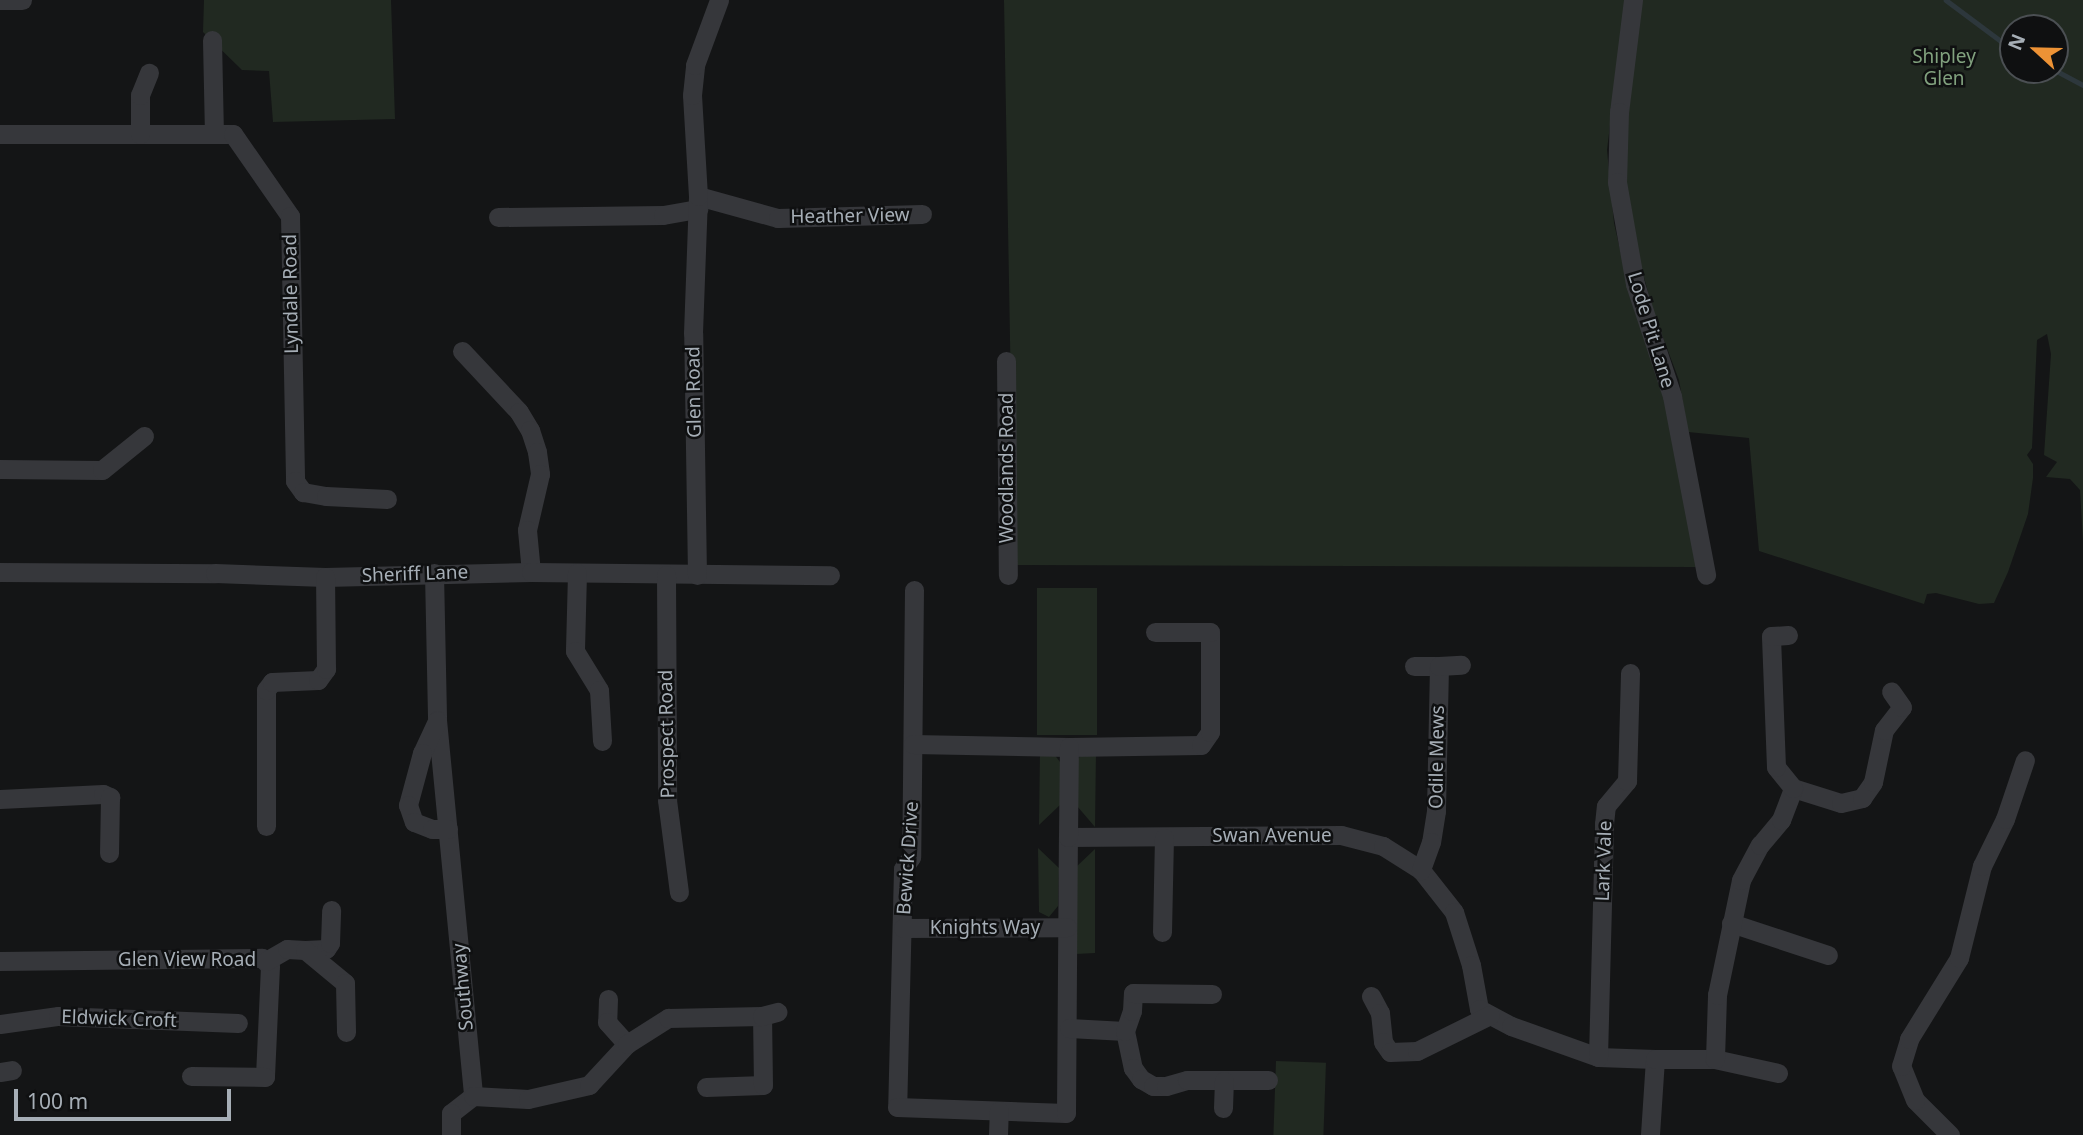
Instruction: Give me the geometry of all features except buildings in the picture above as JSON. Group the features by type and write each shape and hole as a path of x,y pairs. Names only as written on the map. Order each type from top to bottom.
{"street":[{"path":"0,0 22,0"},
{"name":"Glen Road","path":"697,575 694,334 698,203 692,96 695,65 719,0"},
{"name":"Lode Pit Lane","path":"1633,0 1619,112 1617,182 1634,284 1672,396 1706,575"},
{"path":"212,40 214,134"},
{"path":"140,134 140,95 149,73"},
{"name":"Lyndale Road","path":"0,134 233,134 290,216 295,481 303,492 387,499"},
{"path":"498,217 663,215 698,203"},
{"name":"Heather View","path":"698,203 778,218 922,214"},
{"path":"462,351 519,412 530,430 540,474 527,530 531,572"},
{"name":"Woodlands Road","path":"1006,360 1008,575"},
{"path":"0,469 102,470 144,436"},
{"name":"Sheriff Lane","path":"0,572 215,573 325,577 531,572 830,575"},
{"name":"Southway","path":"434,573 437,720 473,1096"},
{"path":"577,573 575,651 599,690 602,741"},
{"name":"Prospect Road","path":"666,575 667,800 678,892"},
{"path":"266,826 266,690 272,682 318,680 326,669 325,577"},
{"name":"Bewick Drive","path":"914,590 911,857 903,869 897,1107 999,1111"},
{"path":"914,744 1069,747 1201,745 1210,732 1210,632 1156,632"},
{"path":"1787,635 1771,636 1776,767 1793,788 1841,803 1862,798 1873,782 1884,730 1903,699"},
{"path":"1415,666 1461,665"},
{"name":"Odile Mews","path":"1421,870 1432,842 1436,811 1439,666"},
{"name":"Lark Vale","path":"1598,1057 1604,824 1606,806 1627,781 1630,673"},
{"name":"Southway","path":"437,720 422,753 408,805 414,822 432,829 448,829"},
{"path":"998,1135 999,1111 1066,1113 1069,1028 1069,747"},
{"path":"1950,1135 1915,1100 1901,1066 1909,1039 1959,958 1982,866 2005,819 2025,760"},
{"path":"1715,1059 1717,995 1741,880 1760,845 1781,820 1793,788"},
{"path":"0,799 103,794 110,797 109,853"},
{"name":"Swan Avenue","path":"1068,837 1341,835 1383,846 1421,870 1454,912 1471,965 1479,1009 1490,1015"},
{"path":"1162,932 1164,838"},
{"path":"266,961 287,949 326,949 330,943 331,910"},
{"path":"1731,923 1828,955"},
{"name":"Knights Way","path":"903,928 1067,927"},
{"path":"305,950 345,983 346,1032"},
{"name":"Glen View Road","path":"0,961 262,958 270,967 265,1077 191,1076"},
{"path":"1212,994 1133,993 1132,1010 1125,1031 1133,1068 1141,1079 1153,1086 1166,1086 1187,1080 1268,1080"},
{"path":"1371,996 1380,1013 1383,1042 1390,1052 1417,1051 1490,1015 1511,1026 1598,1057 1715,1059 1778,1073"},
{"path":"608,999 607,1022 627,1044"},
{"path":"451,1135 451,1113 473,1096 528,1099 589,1085 627,1044 668,1018 769,1014 763,1085 706,1087"},
{"name":"Eldwick Croft","path":"0,1024 58,1016 238,1023"},
{"path":"1069,1028 1125,1031"},
{"path":"1650,1135 1655,1059"},
{"path":"1223,1108 1224,1081"}],"green space":[{"path":"204,0 391,0 395,119 273,122 269,71 242,70 203,32"},
{"path":"1004,0 1625,0 1607,150 1614,223 1630,294 1664,394 1696,567 1014,565"},
{"name":"Shipley Glen","path":"1639,0 2083,0 2083,542 2080,490 2070,479 2046,477 2057,462 2044,455 2051,354 2047,334 2037,340 2032,448 2027,455 2033,464 2028,514 1994,603 1979,604 1936,593 1927,594 1924,604 1759,551 1749,438 1688,432 1679,380 1654,314 1629,222 1623,174"},
{"path":"1037,588 1097,588 1097,735 1037,735"},
{"path":"1040,752 1054,754 1060,762 1060,805 1039,825"},
{"path":"1086,752 1096,752 1095,827 1077,806 1077,759"},
{"path":"1038,848 1059,868 1058,906 1049,917 1039,912"},
{"path":"1095,849 1095,953 1076,954 1075,868"},
{"path":"1276,1061 1326,1063 1323,1135 1273,1135"}],"waterway":[{"path":"1946,0 1999,40"},
{"path":"2069,78 2083,85"}]}
